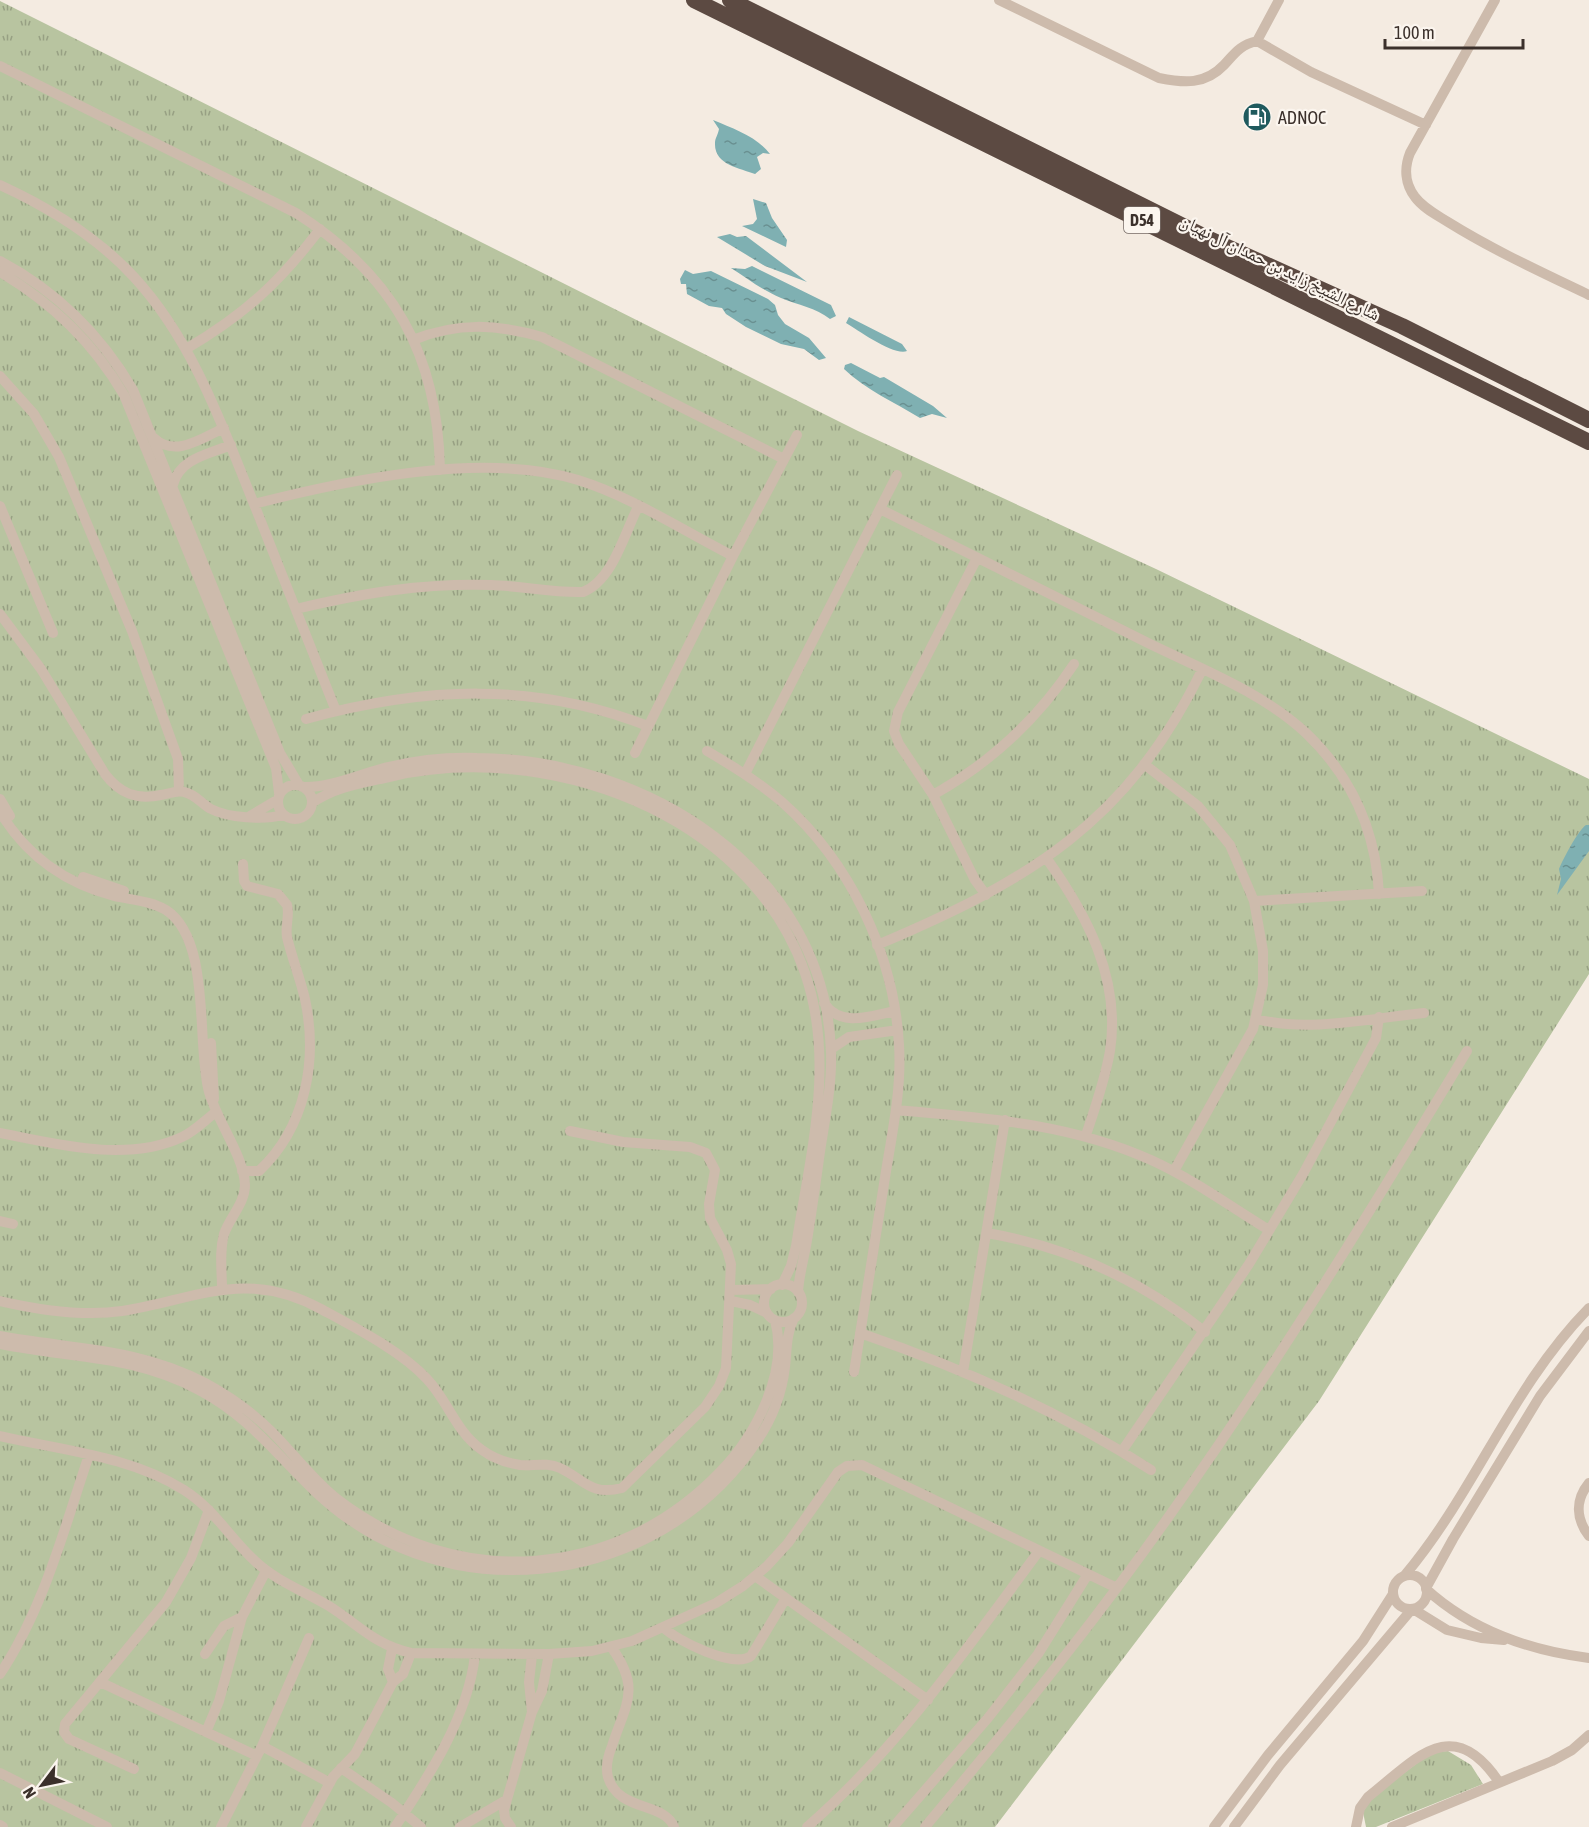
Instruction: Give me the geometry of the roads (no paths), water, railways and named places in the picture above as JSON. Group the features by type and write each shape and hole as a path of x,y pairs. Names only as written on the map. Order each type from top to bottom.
{"highway":[{"name":"شارع الشيخ زايد بن حمدان آل نهيان","path":"694,0 1589,442"},
{"name":"شارع الشيخ زايد بن حمدان آل نهيان","path":"730,0 1205,237 1452,350 1589,420"}],"street":[{"path":"999,0 1159,78 1185,83 1199,81 1215,72 1244,44 1257,41 1311,72 1426,125"},
{"path":"1257,41 1279,0"},
{"path":"1495,0 1406,164 1407,181 1419,202 1486,244 1589,295"},
{"path":"0,66 296,213 339,242 368,270 393,304 413,340 432,395 437,424 440,470"},
{"path":"0,185 37,203 117,260 152,298 186,349 224,428 336,711"},
{"path":"186,349 229,323 271,289 320,229"},
{"path":"0,261 60,302 97,338 133,390 279,753 301,786 310,794 312,803 309,812 302,818 292,819 283,815 278,808 276,768 124,395 101,358 75,328 40,298 0,272"},
{"path":"413,340 441,330 481,326 508,328 542,337 784,459"},
{"path":"0,376 34,414 59,457 132,631 178,759 179,792"},
{"path":"153,438 163,445 180,447 224,428"},
{"path":"635,753 733,556 797,435"},
{"path":"173,485 177,472 185,464 231,445"},
{"path":"254,504 333,485 440,470 508,470 562,476 596,486 733,556"},
{"path":"745,774 897,475"},
{"path":"0,506 52,633"},
{"path":"296,609 377,591 415,586 493,585 583,592 600,581 638,507"},
{"path":"880,509 1202,670 1280,712 1307,734 1329,759 1356,799 1368,828 1376,860 1379,894"},
{"path":"977,558 895,718 896,738 933,795 975,880 986,895"},
{"path":"0,614 26,647 105,774 117,788 132,796 142,797 179,792 193,795 220,813 269,818 283,815"},
{"path":"933,795 970,773 1013,739 1049,699 1074,664"},
{"path":"878,945 986,895 1047,859 1100,814 1144,764 1172,724 1202,670"},
{"path":"306,719 336,711 438,693 519,694 568,701 648,726"},
{"path":"707,751 745,774 781,801 819,840 849,885 878,945 895,1011 899,1063 896,1110 854,1372"},
{"path":"0,1344 109,1359 167,1375 201,1391 244,1419 323,1499 370,1533 393,1544 443,1561 480,1568 527,1571 579,1564 629,1548 674,1523 719,1487 752,1448 771,1415 784,1376 788,1336 794,1318 802,1306 798,1292 830,1087 831,1049 824,1003 798,935 780,902 753,869 708,830 630,789 562,768 520,760 478,758 412,762 320,786 290,785 250,816"},
{"path":"1144,764 1186,795 1217,826 1235,854 1254,901 1261,934 1264,968 1257,1019 1248,1042 1174,1172"},
{"path":"0,1336 104,1349 148,1360 186,1374 218,1390 247,1410 272,1432 320,1484 380,1528 415,1544 449,1554 486,1561 526,1561 575,1555 622,1540 657,1523 706,1486 745,1441 766,1400 776,1358 771,1316 765,1300 791,1266 819,1101 820,1045 812,998 798,955 772,908 743,873 703,840 648,808 594,786 534,772 476,766 432,768 343,788 312,803"},
{"path":"0,800 20,832 48,858 97,883 163,901 182,915 193,937 205,977 215,1084 214,1107 185,1136 164,1143 139,1147 75,1146 0,1133"},
{"path":"0,812 28,850 56,871 100,892 158,906 177,920 187,941 199,984 207,1084 214,1107 242,1172 244,1196 223,1241 222,1289"},
{"path":"1047,859 1085,919 1100,954 1110,990 1112,1020 1110,1051 1086,1136"},
{"path":"242,1172 254,1173 263,1167 296,1120 307,1080 310,1049 306,1004 287,936 287,904 278,894 247,886 244,881 243,864"},
{"path":"1254,901 1422,891"},
{"path":"824,1003 841,1017 866,1017 895,1011"},
{"path":"1257,1019 1291,1025 1424,1013"},
{"path":"866,1017 869,1033"},
{"path":"1122,1451 1205,1332 1269,1230 1377,1038 1379,1017"},
{"path":"831,1049 849,1037 898,1030"},
{"path":"925,1827 1019,1714 1117,1588 1298,1323 1467,1051"},
{"path":"896,1110 1005,1120 1047,1126 1086,1136 1132,1152 1174,1172 1269,1230"},
{"path":"963,1372 1005,1120"},
{"path":"0,1302 79,1313 120,1311 222,1289 246,1288 276,1292 321,1309 398,1355 418,1370 438,1393 459,1428 481,1450 510,1463 553,1465 588,1486 609,1490 622,1488 705,1407 715,1393 728,1359 730,1257 711,1218 709,1204 715,1170 706,1153 690,1147 644,1145 570,1131"},
{"path":"0,1221 13,1224"},
{"path":"987,1233 1041,1244 1093,1263 1152,1293 1205,1332"},
{"path":"731,1296 791,1286 798,1292"},
{"path":"731,1296 785,1322 794,1318"},
{"path":"1214,1827 1268,1755 1363,1641 1393,1594 1397,1580 1406,1575 1442,1528 1536,1373 1589,1308"},
{"path":"1234,1827 1280,1765 1412,1609 1425,1599 1426,1588 1453,1539 1545,1388 1589,1331"},
{"path":"860,1333 963,1372 1032,1402 1122,1451 1151,1470"},
{"path":"0,1436 89,1455 153,1474 183,1490 209,1510 266,1571 330,1607 377,1641 393,1649 411,1653 532,1655 612,1648 663,1627 716,1603 755,1576 788,1543 838,1472 852,1464 862,1465 1117,1588"},
{"path":"0,1674 20,1642 38,1603 89,1455"},
{"path":"1589,1483 1580,1499 1578,1509 1583,1528 1589,1536"},
{"path":"134,1769 72,1741 64,1732 67,1720 156,1616 175,1588 198,1542 209,1510"},
{"path":"807,1827 871,1767 928,1700 1039,1551"},
{"path":"206,1732 219,1701 242,1617 266,1571"},
{"path":"893,1827 988,1718 1038,1654 1088,1574"},
{"path":"1406,1575 1416,1576 1426,1588 1462,1614 1508,1640"},
{"path":"755,1576 928,1700"},
{"path":"1393,1594 1399,1605 1427,1616 1441,1627 1455,1632 1481,1638 1508,1640 1548,1652 1589,1658"},
{"path":"663,1627 687,1644 732,1660 742,1661 751,1656 786,1598"},
{"path":"1455,1632 1461,1626 1462,1614"},
{"path":"205,1654 224,1626 242,1617"},
{"path":"221,1827 259,1751 309,1638"},
{"path":"612,1648 626,1668 630,1691 607,1760 608,1776 613,1788 622,1796 640,1806 665,1814 674,1827"},
{"path":"393,1649 388,1669 393,1682"},
{"path":"306,1827 330,1783 355,1755 393,1682 403,1674 411,1653"},
{"path":"511,1827 504,1814 506,1800 532,1712 546,1680 549,1654"},
{"path":"395,1827 422,1785 456,1719 469,1685 475,1655"},
{"path":"532,1655 529,1682 532,1712"},
{"path":"100,1683 206,1732 259,1751 330,1783"},
{"path":"1392,1827 1562,1756 1589,1735"},
{"path":"1356,1827 1357,1814 1368,1797 1426,1751 1440,1745 1455,1745 1475,1754 1499,1782"},
{"path":"341,1768 421,1827"},
{"path":"0,1773 107,1827"},
{"path":"460,1827 506,1800"}],"water":[{"path":"713,120 758,142 770,154 763,153 757,157 761,169 755,174 723,161 716,150 715,140 719,129"},
{"path":"753,199 766,203 772,218 787,240 786,247 742,226 753,224 757,219"},
{"path":"730,234 737,237 746,236 807,282 765,266 717,237"},
{"path":"752,266 831,305 836,316 830,319 813,309 774,295 731,268 745,269"},
{"path":"685,270 693,274 711,271 768,299 775,305 778,315 785,324 809,338 826,358 819,360 804,349 781,344 746,327 726,314 722,308 709,306 687,294 686,284 681,284 680,279"},
{"path":"849,317 902,344 907,351 894,350 868,337 846,323"},
{"path":"851,363 880,378 884,377 933,406 947,418 932,414 920,418 862,383 844,369 845,365"},
{"path":"1586,825 1589,825 1589,851 1557,895 1561,879 1559,869 1575,838"}],"place":[{"name":"ADNOC","path":"1257,117"}]}
